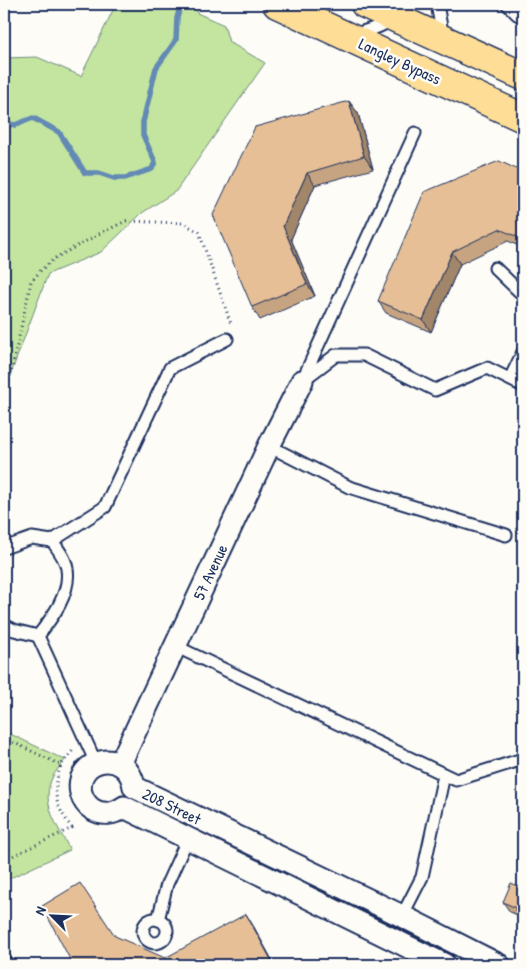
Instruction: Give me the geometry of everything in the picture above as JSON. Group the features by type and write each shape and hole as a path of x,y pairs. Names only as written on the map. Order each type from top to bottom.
{"main road":[{"name":"Langley Bypass","path":"277,4 523,118"},
{"path":"365,4 400,10 443,39 523,76"}],"street":[{"name":"57 Avenue","path":"120,764 269,446 302,381"},
{"path":"96,763 109,760 120,764"},
{"name":"208 Street","path":"96,763 84,774 81,781 82,796 90,807 107,814 118,812 124,807 446,965"},
{"name":"208 Street","path":"120,764 130,774 134,787 402,916 499,965"}],"lane":[{"path":"437,4 443,39"},
{"path":"507,4 523,17"},
{"path":"347,37 378,27 400,10"},
{"path":"302,381 415,133"},
{"path":"495,268 523,295"},
{"path":"4,548 32,538 52,541 105,506 170,368 227,339"},
{"path":"510,379 523,352"},
{"path":"302,381 336,355 364,355 435,390 487,368 523,386"},
{"path":"269,446 349,487 506,535"},
{"path":"38,636 52,617 66,588 68,568 61,553 52,541"},
{"path":"4,625 14,630 38,636"},
{"path":"38,636 96,763"},
{"path":"175,646 456,780 523,759"},
{"path":"402,916 422,877 444,775"},
{"path":"158,920 167,884 188,838"}],"path":[{"path":"4,405 33,278 55,258 126,221 183,223 199,232 232,327 227,339"},
{"path":"4,738 61,765"},
{"path":"4,860 72,828 63,816 56,800 55,783 61,765 76,747 87,743"}],"green space":[{"path":"116,4 200,4 197,13 224,25 229,42 265,63 176,191 142,213 101,252 48,274 4,392 4,58 37,57 81,76"},
{"path":"4,731 65,760 53,776 48,796 52,814 70,850 4,881"}],"building":[{"path":"349,101 364,156 307,173 283,226 307,284 252,307 213,215 255,127"},
{"path":"499,161 523,172 523,239 499,229 452,252 423,320 378,301 424,192"},
{"path":"80,883 115,936 165,958 246,914 274,965 73,965 42,906"},
{"path":"511,883 521,888 523,883 523,914 515,910 516,908 503,902"},
{"path":"4,945 13,965 4,965"}],"waterway":[{"path":"4,123 15,125 33,118 59,132 85,173 99,173 114,178 125,178 152,169 155,162 143,135 143,122 156,68 176,40 177,18 181,4"}]}
